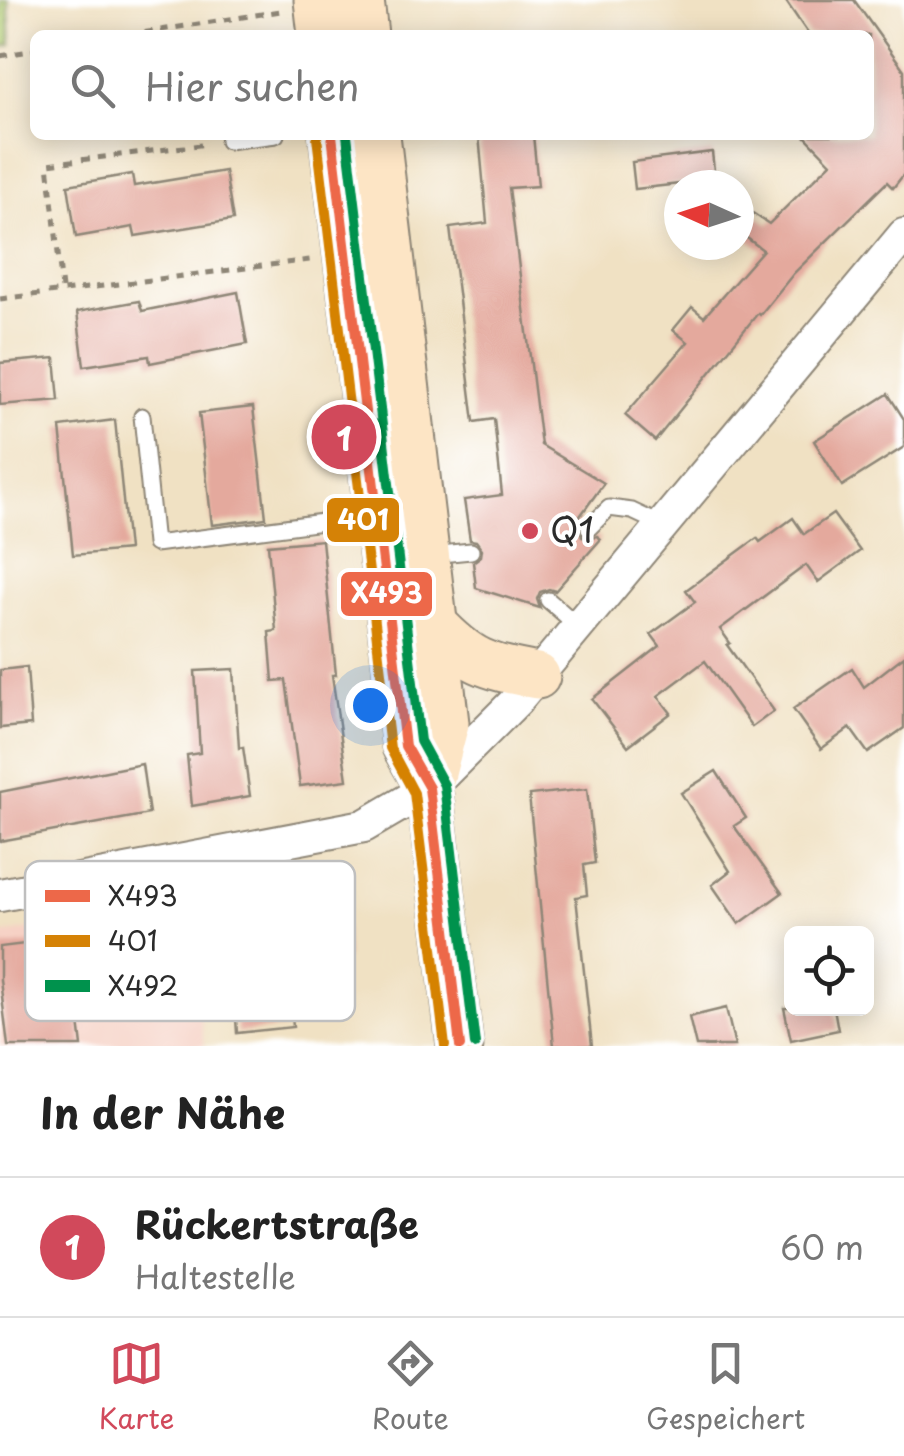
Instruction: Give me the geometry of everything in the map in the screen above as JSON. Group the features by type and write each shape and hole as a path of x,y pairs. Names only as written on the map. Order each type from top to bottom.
{"main road":[{"path":"361,0 364,30"},
{"path":"299,5 316,30"},
{"path":"333,140 405,746 428,788 460,1046"},
{"path":"378,140 446,723 428,788"},
{"path":"434,624 459,650 487,667 537,676"}],"street":[{"path":"179,861 364,826 428,788 494,726 904,235"},
{"path":"0,895 25,890"}],"lane":[{"path":"228,141 236,140"},
{"path":"346,256 370,299 396,302"},
{"path":"142,416 155,544 376,515"},
{"path":"589,528 609,508 632,510 662,525"},
{"path":"426,555 471,551"},
{"path":"548,600 578,626"}],"path":[{"path":"157,30 299,5"},
{"path":"0,56 30,51"},
{"path":"62,289 48,164 228,141"},
{"path":"0,299 346,256"}],"shaded area":[{"path":"25,930 25,1021 201,1021 204,1046 0,1046 0,935"}],"green space":[{"path":"0,0 8,0 11,45 0,47"}],"building":[{"path":"785,0 854,0 904,70 904,174 893,188 887,182 794,273 655,441 625,415 688,342 673,330 692,307 704,317 763,250 754,243 754,214 769,224 831,163 809,140 874,140 874,30 806,30"},
{"path":"479,140 533,140 538,186 509,188 541,445 604,483 578,519 582,537 601,539 555,591 540,592 540,608 476,588 473,562 481,556 482,549 470,540 464,500 502,495 494,419 474,422 450,228 487,223"},
{"path":"712,152 714,170 664,170 664,186 635,189 632,162"},
{"path":"225,171 233,220 135,236 133,227 76,237 68,185 132,174 134,186"},
{"path":"238,292 247,344 150,363 149,356 84,366 77,312 139,301 142,311"},
{"path":"55,358 59,400 0,405 0,363"},
{"path":"888,394 904,419 904,447 842,486 814,441"},
{"path":"253,407 266,518 212,525 199,413"},
{"path":"115,420 128,550 73,555 60,427"},
{"path":"833,514 860,551 818,582 806,565 720,629 774,711 752,727 705,661 658,696 671,713 628,746 592,699 660,646 651,634 695,602 686,590 757,538 760,542 793,518 804,534"},
{"path":"322,540 336,675 332,675 347,780 300,786 286,680 273,681 269,632 276,631 268,545"},
{"path":"904,656 904,728 868,753 850,728 821,749 793,709 852,668 864,687"},
{"path":"27,667 31,725 0,728 0,670"},
{"path":"234,669 239,748 243,747 250,796 192,806 187,755 200,753 195,671"},
{"path":"142,764 149,814 0,841 0,792"},
{"path":"716,771 746,818 734,826 782,893 739,924 712,885 730,871 681,793"},
{"path":"587,789 595,863 584,865 587,895 576,897 592,1046 554,1046 529,795"},
{"path":"25,944 25,1021 79,1021 82,1046 8,1046 0,947"},
{"path":"726,1008 735,1046 696,1046 689,1017"},
{"path":"786,1016 835,1016 838,1030 791,1040"},
{"path":"236,1021 293,1021 293,1027 237,1033"}],"transit line":[{"name":"401","path":"317,140 390,748 414,793 445,1046"},
{"name":"X493","path":"333,140 405,746 429,788 460,1046"},
{"name":"X492","path":"348,140 420,741 444,785 475,1044"}],"place":[{"name":"Rückertstraße","path":"344,437"},
{"name":"Q1","path":"530,531"}]}
